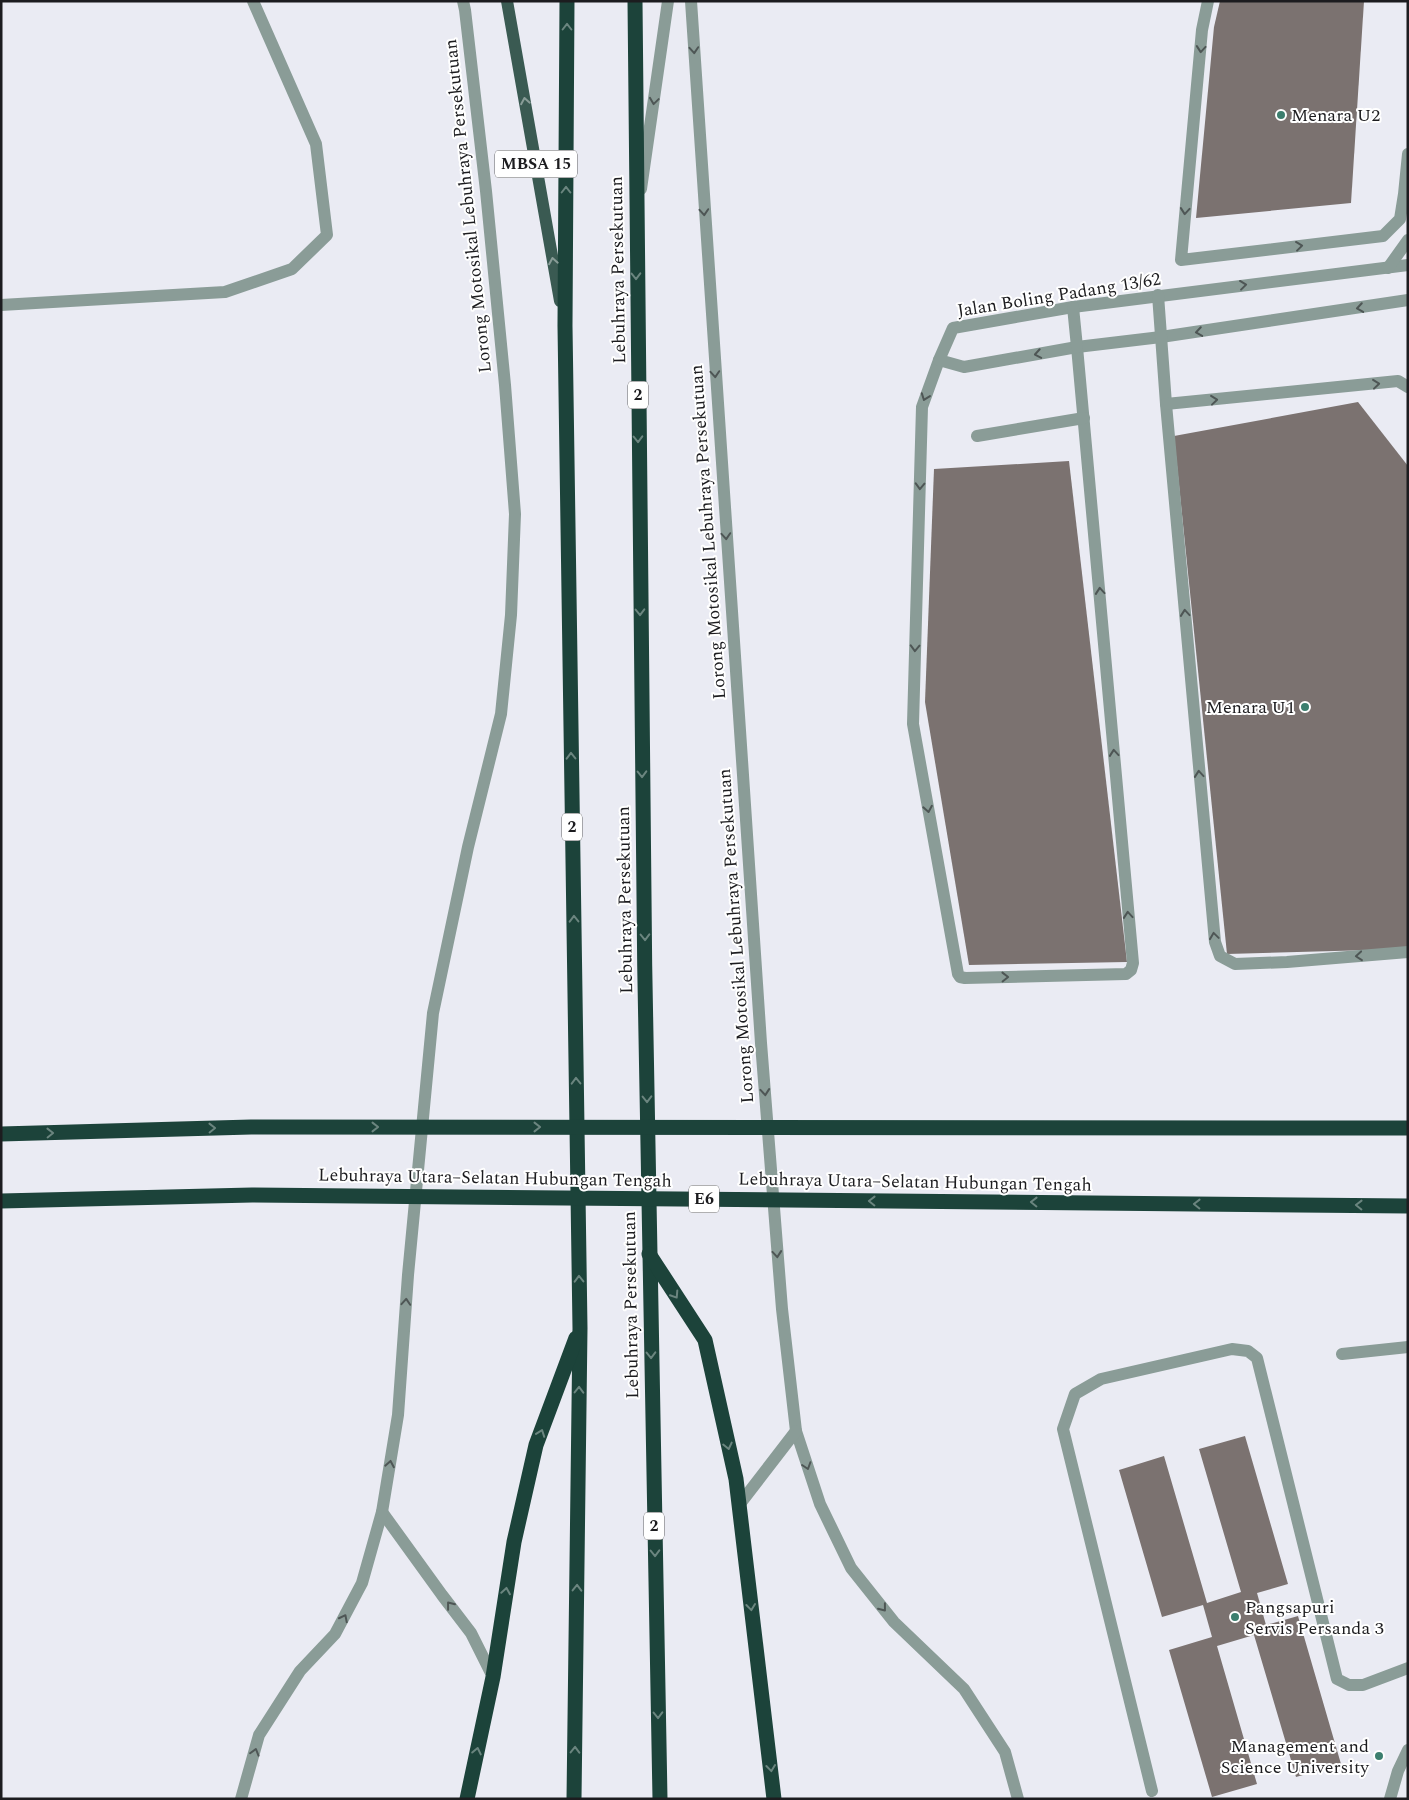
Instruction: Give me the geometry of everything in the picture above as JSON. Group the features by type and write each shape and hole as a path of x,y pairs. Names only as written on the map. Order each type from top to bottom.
{"highway":[{"name":"2","path":"567,1 565,326 580,1328 574,1799"},
{"name":"Lebuhraya Persekutuan","path":"635,1 648,1254 660,1799"},
{"path":"1,1134 251,1127 1408,1128"},
{"name":"Lebuhraya Utara–Selatan Hubungan Tengah","path":"1,1202 252,1194 1408,1206"},
{"path":"648,1254 705,1340 736,1478 774,1799"},
{"path":"468,1799 493,1677 514,1542 536,1445 580,1328"}],"main road":[{"name":"MBSA 15","path":"507,1 565,326"}],"street":[{"path":"1,305 225,292 292,269 327,235 316,144 253,1"},
{"name":"Lorong Motosikal Lebuhraya Persekutuan","path":"241,1799 260,1735 300,1671 336,1634 362,1583 382,1512 398,1415 408,1275 432,1013 468,847 501,714 511,606 515,514 486,191 463,1"},
{"path":"636,228 668,1"},
{"name":"Lorong Motosikal Lebuhraya Persekutuan","path":"691,1 761,1043 782,1309 796,1432 820,1504 851,1568 894,1622 964,1689 1005,1752 1018,1799"},
{"path":"1208,1 1202,30 1181,260 1383,236 1400,219 1408,154"},
{"path":"1388,268 1408,240"},
{"name":"Jalan Boling Padang 13/62","path":"939,360 953,328 1073,307 1158,295 1408,265"},
{"path":"1158,295 1166,404 1215,942 1220,956 1235,964 1287,962 1408,952"},
{"path":"1073,307 1078,347 1133,964 1131,970 1126,974 965,978 960,977 958,974 913,724 922,407 939,360 964,367 1078,347 1161,337 1408,300"},
{"path":"1166,404 1398,382 1408,387"},
{"path":"976,436 1084,418"},
{"path":"1342,1354 1408,1347"},
{"path":"1152,1791 1063,1429 1075,1394 1101,1380 1232,1349 1248,1351 1257,1358 1337,1678 1349,1685 1363,1685 1408,1668"},
{"path":"739,1505 796,1432"},
{"path":"382,1512 471,1633 493,1677"},
{"path":"1390,1799 1398,1771 1408,1750"}],"building":[{"name":"Menara U2","path":"1220,1 1364,1 1351,203 1196,218 1214,27"},
{"name":"Menara U1","path":"1358,402 1408,466 1408,949 1227,954 1174,436"},
{"path":"1069,461 1127,962 969,965 925,702 934,469"},
{"name":"Pangsapuri Servis Persanda 3","path":"1245,1436 1288,1584 1257,1593 1266,1625 1298,1616 1341,1764 1296,1777 1254,1635 1217,1646 1257,1784 1212,1797 1169,1650 1212,1637 1203,1605 1162,1617 1119,1470 1164,1456 1207,1603 1241,1592 1199,1449"}],"place":[{"name":"Menara U2","path":"1281,115"},
{"name":"Menara U1","path":"1305,707"},
{"name":"Pangsapuri Servis Persanda 3","path":"1235,1617"},
{"name":"Management and Science University","path":"1379,1756"}]}
